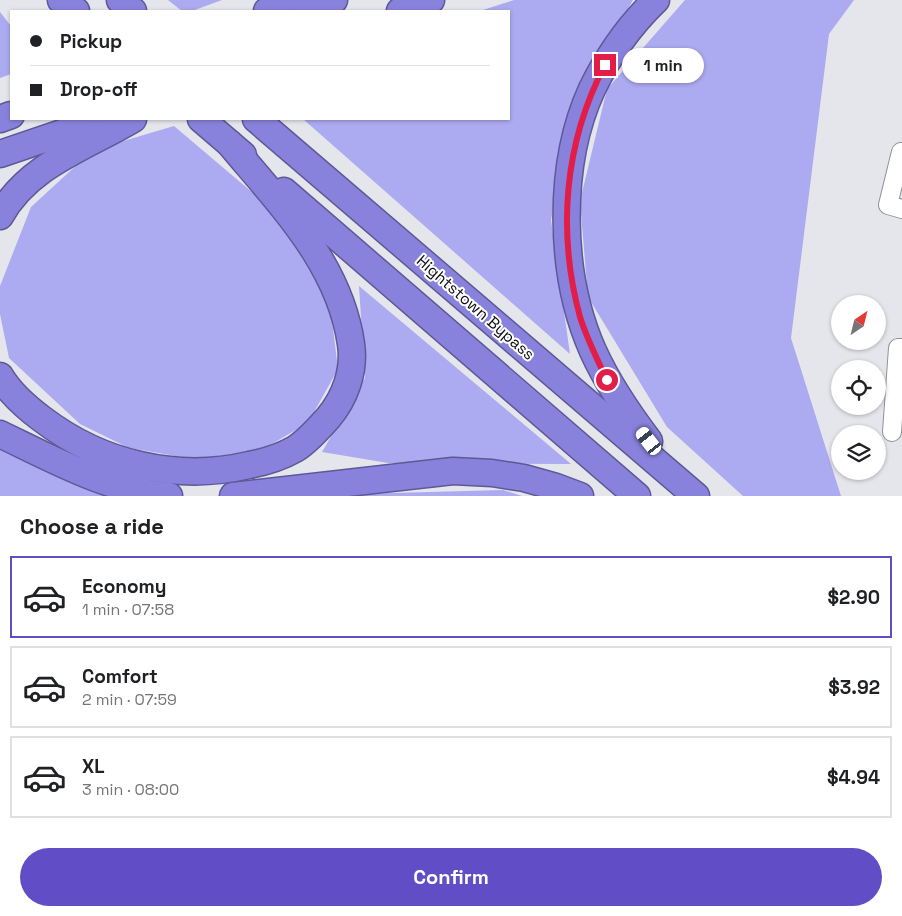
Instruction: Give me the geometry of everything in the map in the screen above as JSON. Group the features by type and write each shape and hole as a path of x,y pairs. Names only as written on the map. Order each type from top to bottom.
{"highway":[{"path":"62,0 75,10"},
{"path":"268,10 286,0"},
{"path":"306,10 334,0"},
{"path":"403,10 431,0"},
{"path":"656,0 624,37 605,65 592,90 582,116 574,147 567,215 573,286 592,350 607,380 628,412 660,454 672,474"},
{"path":"0,154 100,120"},
{"path":"0,216 17,192 48,165 131,120"},
{"name":"Hightstown Bypass","path":"257,120 696,496"},
{"path":"0,376 10,390 32,412 54,428 80,444 108,456 143,466 171,471 199,472 231,469 259,463 286,454 313,435 334,410 345,392 351,372 352,345 338,295 316,253 302,233 215,131"},
{"path":"215,131 637,496"},
{"path":"0,434 91,477 124,488 169,496"},
{"path":"233,496 453,472 492,473 524,478 580,496"}],"street":[{"path":"901,152 888,205 902,208"},
{"path":"892,432 898,348 902,348"}],"shaded area":[{"path":"168,0 222,0 195,10 181,10"},
{"path":"514,0 633,0 570,113 551,220 570,354 304,120 510,120 510,10 483,10"},
{"path":"685,0 854,0 829,34 791,338 831,464 831,480 836,480 841,496 743,496 667,427 588,297 580,201 607,89"},
{"path":"0,12 10,25 10,74 0,78"},
{"path":"174,126 272,209 330,304 338,369 308,423 256,453 200,460 129,448 80,424 9,358 0,314 0,286 31,207 93,150"},
{"path":"359,286 571,464 388,463 322,452 365,378"},
{"path":"0,445 97,493 115,496 0,496"},
{"path":"503,490 522,496 332,496 355,494"}],"route":[{"path":"605,65 592,90 582,116 574,147 567,215 568,253 573,286 592,350 607,380"}]}
